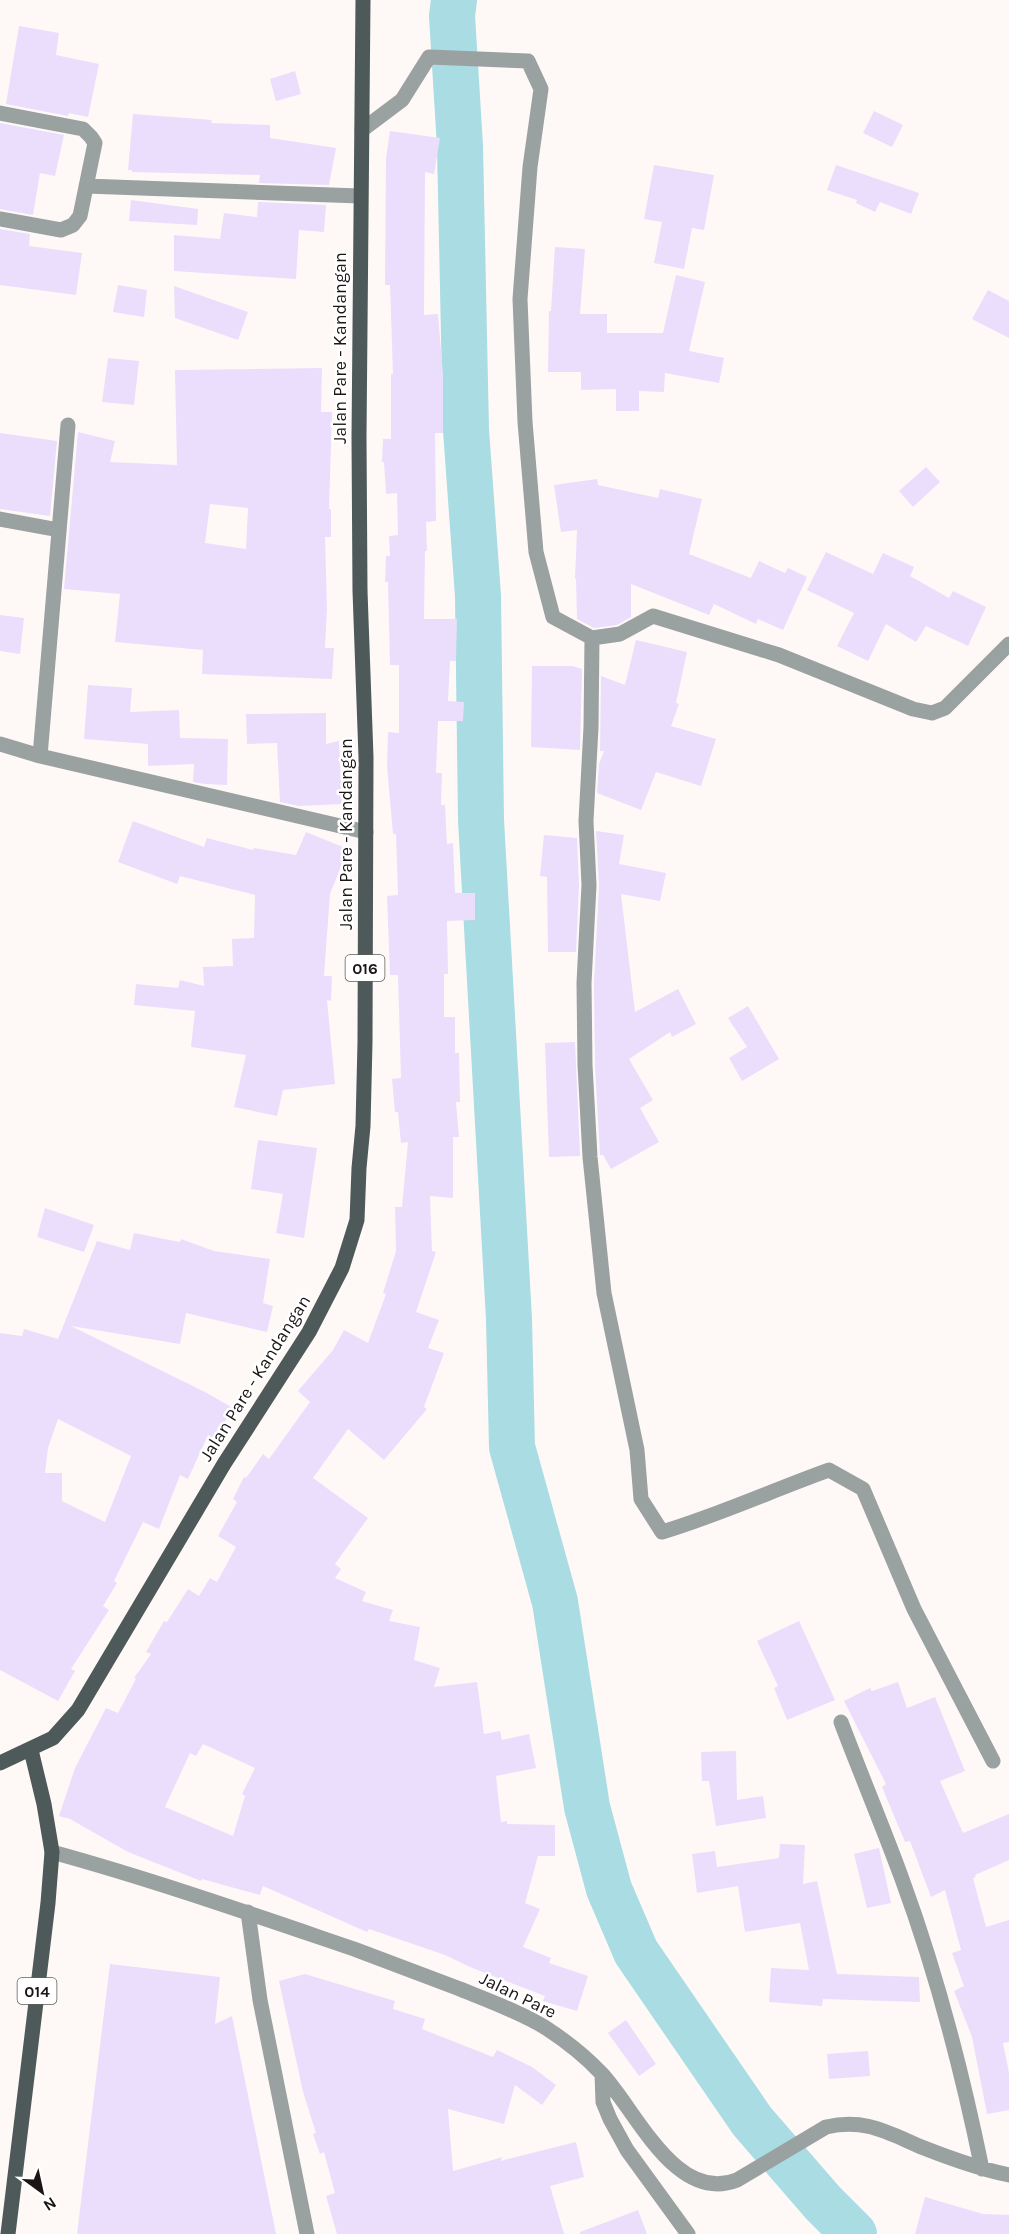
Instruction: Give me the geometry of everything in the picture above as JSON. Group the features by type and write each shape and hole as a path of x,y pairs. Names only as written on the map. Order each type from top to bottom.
{"main road":[{"name":"Jalan Pare - Kandangan","path":"0,1763 52,1738 78,1710 218,1474 309,1332 348,1251 357,1220 363,1126 366,832 358,437 363,0"},
{"name":"014","path":"8,2234 52,1852 44,1803 31,1750"}],"street":[{"path":"362,130 402,100 429,57 528,61 541,89 530,166 520,299 527,467 536,552 553,617 592,638 620,634 653,616 779,655 913,709 932,713 945,708 1009,644"},
{"path":"0,112 83,129 95,142 80,216 73,225 64,230 0,219"},
{"path":"86,186 360,196"},
{"path":"40,756 68,425"},
{"path":"0,519 59,530"},
{"path":"592,638 591,727 586,820 589,885 584,983 589,1146 604,1293 637,1450 641,1499 662,1532 708,1518 829,1470 863,1489 914,1609 993,1761"},
{"path":"0,744 40,756 366,832"},
{"path":"841,1722 903,1880 936,1982 962,2074 982,2169"},
{"name":"Jalan Pare","path":"52,1852 111,1868 248,1912 389,1962 495,2003 546,2028 602,2074 675,2167 699,2182 710,2185 737,2180 826,2127 842,2123 870,2125 982,2169 1009,2175"},
{"path":"248,1912 260,2000 307,2234"},
{"path":"602,2074 603,2102 610,2119 627,2150 688,2234"}],"building":[{"path":"19,26 59,33 56,55 99,64 88,117 69,113 68,116 6,104"},
{"path":"295,71 301,94 276,101 270,79"},
{"path":"874,111 903,125 892,147 863,133"},
{"path":"133,114 212,120 211,123 270,125 270,138 336,148 329,185 259,183 260,175 132,172 128,170"},
{"path":"0,123 64,135 55,176 40,173 33,215 0,209"},
{"path":"390,131 440,138 434,174 425,172 424,315 438,314 443,374 443,433 435,433 436,521 426,522 424,619 457,619 456,661 450,661 448,701 464,702 463,721 438,721 436,773 442,773 441,805 445,805 447,844 453,843 455,893 475,893 475,920 447,921 448,974 444,974 444,1017 455,1017 455,1053 459,1053 460,1102 456,1102 459,1137 453,1137 453,1198 430,1196 432,1251 436,1252 416,1312 439,1320 428,1348 444,1353 424,1407 427,1409 384,1460 348,1429 313,1478 368,1518 335,1564 341,1569 335,1578 366,1592 362,1601 393,1610 389,1621 420,1627 414,1660 440,1668 434,1687 477,1682 484,1734 500,1731 502,1740 529,1734 536,1768 496,1776 501,1822 555,1825 555,1856 538,1856 525,1903 540,1909 523,1947 551,1958 549,1963 588,1976 577,2011 543,2001 545,1996 445,1955 369,1929 367,1932 263,1886 260,1895 202,1879 201,1881 128,1852 70,1819 59,1816 75,1768 106,1708 118,1713 136,1679 134,1678 151,1654 146,1652 164,1621 167,1622 188,1589 199,1596 210,1578 217,1582 236,1547 218,1536 237,1502 233,1499 244,1477 246,1478 263,1454 269,1459 310,1402 298,1391 333,1350 344,1330 368,1343 386,1294 383,1293 396,1251 395,1207 402,1207 408,1142 401,1143 392,1079 401,1078 398,975 390,975 387,896 398,895 396,834 393,834 387,766 388,732 399,733 399,665 390,665 388,582 385,582 386,556 390,556 389,536 398,535 397,493 386,494 384,462 382,462 383,439 391,439 391,374 393,374 390,285 385,285 386,158","holes":["203,1744 255,1768 242,1794 245,1796 233,1836 165,1807 190,1753 196,1756"]},
{"path":"654,165 714,175 704,230 692,228 684,269 654,263 662,222 644,219"},
{"path":"836,165 919,193 911,214 880,202 875,212 856,203 857,200 827,190"},
{"path":"131,200 198,209 197,225 129,221"},
{"path":"258,202 326,205 324,232 299,230 296,279 174,271 174,235 220,239 224,213 257,217"},
{"path":"0,229 30,234 29,246 82,253 76,295 0,285"},
{"path":"555,247 585,249 580,314 607,314 607,333 663,333 676,275 705,282 689,351 724,358 719,383 665,373 664,392 639,391 639,411 616,411 616,389 581,390 581,372 548,372 549,311 551,311"},
{"path":"118,285 147,290 144,317 113,312"},
{"path":"174,286 248,312 238,340 175,318"},
{"path":"988,290 1009,301 1009,338 972,319"},
{"path":"108,358 139,361 134,405 102,402"},
{"path":"322,368 321,412 332,412 329,509 331,509 331,537 325,537 327,609 325,648 334,648 332,679 202,674 203,650 115,642 120,594 64,589 78,432 115,441 110,462 177,465 175,370","holes":["210,504 248,508 246,549 205,543"]},
{"path":"0,433 57,441 50,516 0,509"},
{"path":"926,467 940,482 913,507 899,491"},
{"path":"597,479 598,485 658,498 660,489 702,499 689,554 751,578 759,561 785,573 788,568 807,577 783,630 758,619 756,624 714,604 709,615 631,584 631,617 617,625 594,628 577,619 575,579 577,530 561,532 554,485"},
{"path":"826,552 873,574 883,553 914,567 910,576 949,598 953,591 986,607 968,646 926,626 916,642 886,624 868,661 837,646 854,613 807,590"},
{"path":"0,615 24,618 20,654 0,651"},
{"path":"636,640 687,652 676,703 679,704 671,726 716,739 701,786 656,772 641,810 597,793 599,764 604,751 600,751 601,676 625,685"},
{"path":"532,666 572,666 582,669 580,750 531,747"},
{"path":"88,685 132,688 130,712 179,710 180,738 228,739 227,785 193,782 194,764 148,766 148,744 84,739"},
{"path":"326,713 326,744 339,741 342,804 299,806 280,802 277,743 247,744 246,714"},
{"path":"133,821 204,847 207,838 253,850 254,848 296,855 306,832 348,849 330,894 324,976 332,976 331,1001 327,1000 335,1084 283,1090 277,1116 234,1107 246,1055 191,1047 195,1011 134,1005 136,984 178,988 180,980 204,986 203,967 233,966 232,939 254,938 255,895 180,876 177,884 118,862"},
{"path":"596,831 624,835 619,864 666,873 660,901 621,894 635,1012 678,989 696,1024 672,1037 670,1032 629,1059 653,1100 640,1108 659,1142 611,1169 603,1155 600,1155 595,1065 594,983 599,885"},
{"path":"544,835 577,838 579,885 576,952 548,952 547,877 540,876"},
{"path":"748,1006 779,1059 742,1081 729,1058 747,1047 728,1018"},
{"path":"575,1042 580,1156 549,1157 545,1043"},
{"path":"258,1140 317,1148 304,1238 276,1233 283,1194 251,1189"},
{"path":"45,1208 94,1225 84,1252 37,1237"},
{"path":"134,1233 180,1242 181,1239 214,1251 270,1259 263,1303 273,1306 267,1332 186,1313 180,1344 71,1326 233,1408 215,1439 208,1435 188,1479 180,1475 159,1529 143,1522 114,1581 117,1583 103,1606 109,1610 71,1669 75,1671 58,1701 0,1670 0,1333 22,1336 24,1329 58,1339 97,1241 130,1250","holes":["58,1419 131,1456 105,1522 62,1501 62,1473 45,1473 48,1448"]},
{"path":"799,1621 835,1700 787,1720 774,1688 778,1686 757,1641"},
{"path":"898,1682 907,1708 935,1697 965,1771 940,1781 963,1833 1009,1814 1009,1860 973,1878 986,1927 1009,1920 1009,2042 1003,2043 1009,2073 1009,2110 987,2114 972,2037 954,1991 964,1986 952,1953 961,1950 945,1890 931,1897 910,1841 905,1842 882,1787 886,1784 844,1701 870,1688 872,1691"},
{"path":"736,1751 737,1800 763,1796 766,1818 716,1826 709,1781 702,1781 701,1752"},
{"path":"780,1844 805,1845 803,1884 817,1881 837,1974 919,1977 920,2002 823,1999 822,2006 769,2002 771,1968 809,1970 800,1923 745,1932 738,1886 697,1893 692,1854 715,1851 717,1867 779,1858"},
{"path":"879,1848 891,1903 867,1908 854,1854"},
{"path":"110,1964 220,1977 215,2024 232,2016 276,2234 77,2234"},
{"path":"305,1974 395,2001 393,2009 425,2019 422,2029 493,2057 497,2050 532,2067 556,2085 542,2105 515,2085 504,2124 448,2109 453,2171 503,2157 500,2161 576,2142 584,2177 550,2186 564,2234 337,2234 326,2196 335,2193 324,2152 320,2154 313,2134 316,2133 303,2092 279,1981"},
{"path":"626,2020 656,2064 639,2076 608,2033"},
{"path":"868,2051 870,2076 829,2079 827,2054"},
{"path":"925,2197 983,2214 1009,2215 1009,2234 915,2234"},
{"path":"638,2210 647,2234 580,2234 580,2232"}],"waterway":[{"path":"454,0 452,16 460,146 466,430 478,596 481,820 509,1319 512,1447 555,1602 587,1807 609,1889 636,1952 752,2121 823,2203 854,2234"}]}
